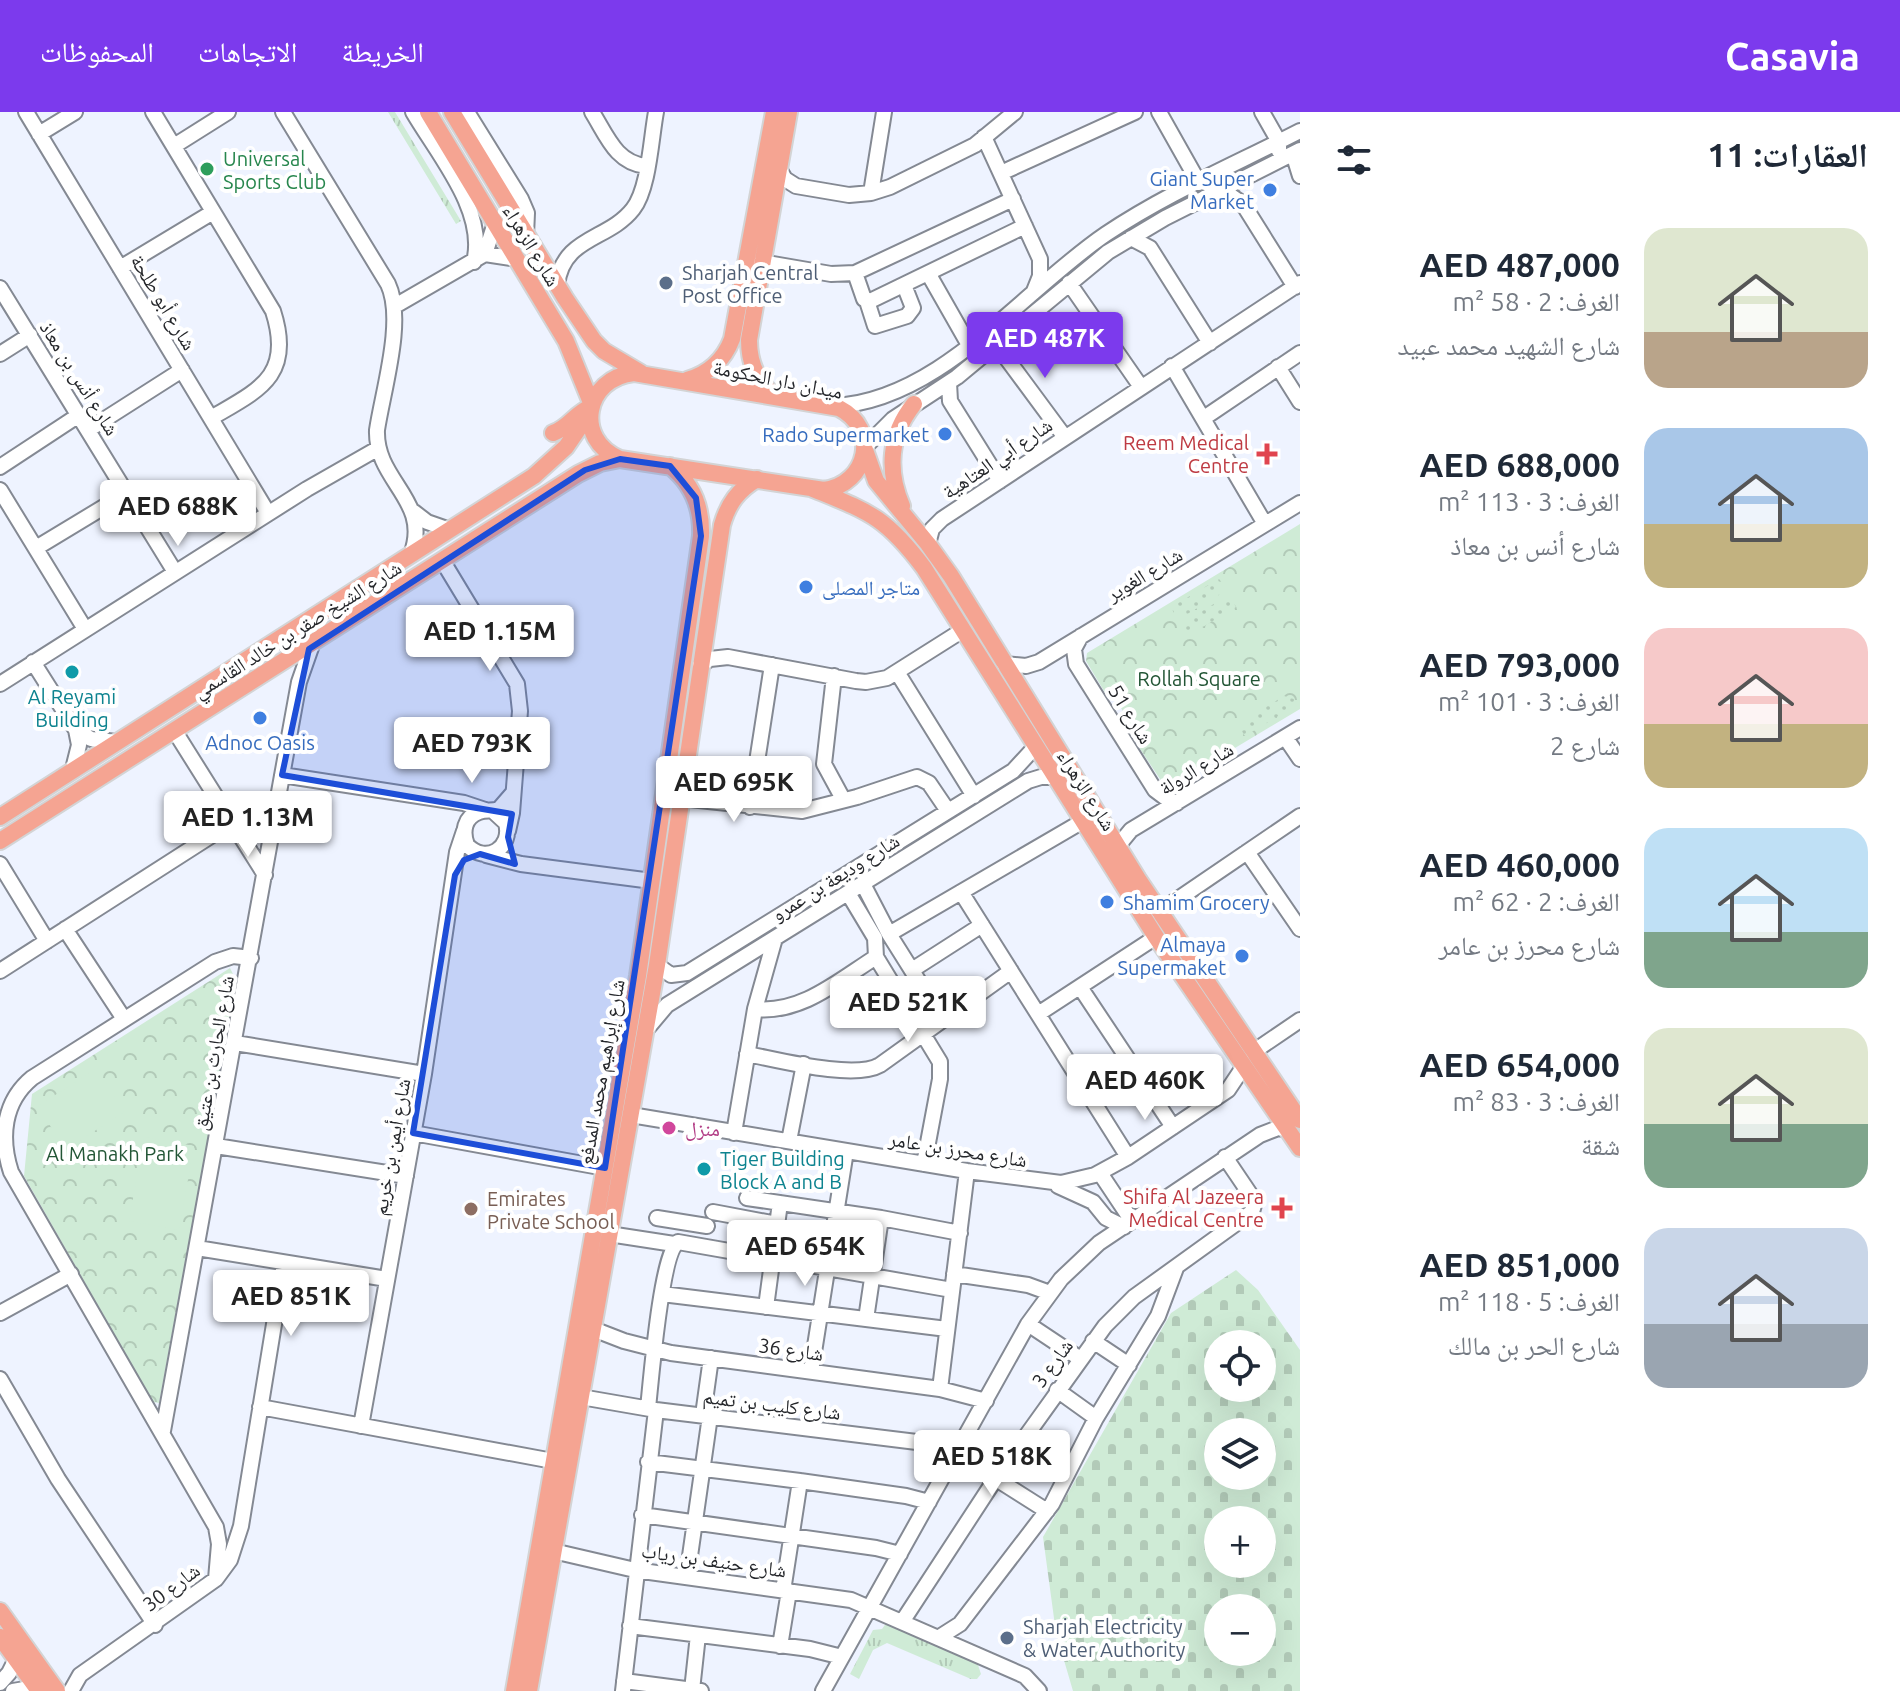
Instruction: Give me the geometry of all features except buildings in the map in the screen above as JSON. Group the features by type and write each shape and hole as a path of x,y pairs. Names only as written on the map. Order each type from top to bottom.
{"main road":[{"name":"شارع الزهراء","path":"428,112 572,351 591,408"},
{"name":"شارع الزهراء","path":"452,112 557,285 599,346 642,374"},
{"path":"685,381 707,371 729,347 774,112"},
{"path":"777,396 760,381 750,353 749,333 789,112"},
{"path":"446,167 466,175"},
{"path":"752,236 752,264 760,266"},
{"name":"ميدان دار الحكومة","path":"591,408 599,390 611,380 626,374 642,374 833,406 846,411 856,421 863,433 865,448"},
{"path":"908,519 895,488 892,459 900,425 914,404"},
{"path":"553,433 579,413 591,408 591,427 597,441 607,452 620,459 831,489 850,480 862,463 865,448"},
{"name":"شارع الشيخ صقر بن خالد القاسمي","path":"0,817 546,467 566,447 591,408"},
{"name":"شارع الزهراء","path":"865,448 876,481 951,576 1004,664 1063,775 1083,821 1156,937 1249,1059"},
{"name":"شارع الشيخ صقر بن خالد القاسمي","path":"0,841 578,474 600,463 620,459"},
{"name":"شارع إبراهيم محمد المدفع","path":"514,1691 652,881 701,528 700,513 691,488 670,466"},
{"name":"شارع إبراهيم محمد المدفع","path":"529,1691 657,965 700,665 725,516 738,493 757,479"},
{"name":"شارع الزهراء","path":"811,488 866,510 888,525 924,568 1034,743"},
{"path":"313,642 325,624 361,599 360,588"},
{"name":"شارع الزهراء","path":"1034,743 1036,737 1042,739 1059,763 1063,775 1117,847 1293,1124 1300,1148"},
{"path":"662,815 666,813 671,816 666,859 670,871"},
{"path":"0,1611 40,1685"},
{"path":"0,1637 40,1685 57,1691"}],"street":[{"name":"شارع أبو طلحة","path":"26,112 268,513"},
{"path":"39,134 75,112"},
{"path":"153,112 273,311 279,339 269,380 259,391 211,418"},
{"path":"174,146 228,112"},
{"path":"283,112 388,284 395,306 377,449 414,512 427,522 450,530"},
{"name":"شارع الزهراء","path":"413,112 468,204 475,220 480,258"},
{"path":"467,112 525,206 528,220 526,235"},
{"path":"592,112 619,155 636,165 646,166"},
{"path":"557,285 562,264 570,252 629,213 639,198 656,112"},
{"path":"871,193 884,112"},
{"path":"778,167 785,179 796,186 849,195 871,193 975,145 1015,112"},
{"path":"1001,173 1135,112"},
{"path":"1159,112 1199,183"},
{"path":"1262,112 1279,142 1279,152 1270,165"},
{"path":"833,406 884,397 923,376 969,345 1120,225 1300,131"},
{"path":"984,137 1040,259 1040,276 1034,291"},
{"path":"865,448 893,419 949,383 1069,283 1131,238 1299,150"},
{"path":"1299,150 1296,163 1300,176"},
{"path":"875,167 887,177 904,180"},
{"path":"1243,179 1240,191 1243,204 1297,285"},
{"path":"772,200 796,186"},
{"path":"1221,189 1243,204"},
{"path":"760,266 831,274 855,273 1013,199"},
{"path":"120,268 213,212"},
{"path":"480,258 495,223"},
{"path":"1150,248 1152,225"},
{"path":"867,301 1025,226"},
{"path":"1131,238 1150,248 1210,343"},
{"path":"536,250 570,252"},
{"path":"395,306 480,258 517,259"},
{"path":"1040,259 1061,269"},
{"path":"855,273 875,326 907,316 913,308 904,285"},
{"path":"928,273 969,345"},
{"path":"1069,283 1141,387"},
{"name":"شارع أبي العتاهية","path":"928,544 936,523 1297,285"},
{"name":"شارع أنس بن معاذ","path":"0,288 175,572"},
{"path":"1000,320 992,335 996,346 1064,436"},
{"path":"0,354 30,335"},
{"path":"1204,418 1300,353"},
{"path":"1172,366 1265,524"},
{"path":"1278,367 1300,402"},
{"path":"88,430 182,370"},
{"path":"949,383 950,401 1000,481"},
{"path":"0,467 79,415"},
{"path":"0,684 268,513 377,449"},
{"path":"359,458 384,464"},
{"path":"0,490 85,629"},
{"path":"36,548 127,493"},
{"name":"شارع الغوير","path":"1004,664 1033,664 1081,635 1139,606 1233,549 1265,524 1282,519 1300,503"},
{"path":"411,555 416,538 414,512"},
{"path":"442,560 517,684 520,711 508,834 500,850 464,860 455,875"},
{"path":"700,665 722,657 866,682 887,678 963,630"},
{"name":"شارع 51","path":"1081,635 1074,649 1076,664 1155,790 1177,803"},
{"name":"شارع الحارث بن عتيق","path":"163,1431 299,682 313,642"},
{"path":"33,662 76,730 79,745 73,769"},
{"path":"278,664 293,673 299,682"},
{"path":"750,807 772,665"},
{"path":"897,672 974,796"},
{"path":"834,676 824,764 843,799"},
{"name":"شارع الرولة","path":"1117,847 1131,830 1300,728"},
{"path":"76,730 91,739 116,742"},
{"path":"174,730 265,875"},
{"path":"1285,737 1300,759"},
{"name":"شارع وديعة بن عمرو","path":"657,965 671,975 683,975 1019,767 1034,743"},
{"path":"282,775 471,804 500,816 516,854 532,864"},
{"name":"شارع وديعة بن عمرو","path":"645,1030 663,1008 1028,781 1063,775"},
{"path":"680,798 793,811 857,797 917,777 929,783 948,811"},
{"path":"954,827 970,809 993,794 996,790 994,783"},
{"path":"465,827 471,817 504,806 512,794"},
{"path":"450,802 459,809 467,845 483,855 509,862 652,881"},
{"path":"1159,912 1300,816"},
{"path":"889,934 1083,821"},
{"name":"شارع أيمن بن خريم","path":"361,1426 424,1074 457,852 465,827"},
{"path":"234,828 255,841 266,837 272,828"},
{"path":"0,971 234,828"},
{"path":"1247,852 1294,906 1300,929"},
{"path":"0,864 47,941"},
{"path":"863,884 889,934 943,1020"},
{"path":"961,892 1128,1157"},
{"path":"848,893 875,938 876,957 936,1052 941,1068 924,1164"},
{"path":"912,970 982,925"},
{"path":"65,929 124,1019"},
{"path":"727,968 723,964 724,958 741,945 747,935"},
{"path":"1038,1014 1156,937"},
{"path":"734,1133 755,1009 775,938"},
{"path":"755,1009 777,1010 801,1004 876,957"},
{"path":"216,1579 219,1544 216,1527 7,1164 2,1147 3,1125 10,1105 23,1086 223,958 251,958"},
{"path":"747,1054 849,1072 867,1071 880,1065 1011,971"},
{"path":"1080,987 1173,1127"},
{"name":"شارع محرز بن عامر","path":"631,1115 1050,1184 1073,1182 1097,1174 1128,1157 1228,1090 1249,1059 1300,1020"},
{"path":"235,1043 424,1074"},
{"path":"789,1141 804,1064"},
{"path":"823,1691 1028,1324 1050,1293 1073,1266 1099,1243 1268,1130 1293,1124"},
{"path":"413,1133 605,1168"},
{"path":"216,1146 406,1176"},
{"path":"811,1371 846,1151"},
{"name":"شارع 3","path":"902,1622 996,1478 1093,1341 1134,1297 1247,1218 1254,1209 1252,1197 1225,1157"},
{"path":"940,1389 967,1171"},
{"path":"1097,1174 1128,1224"},
{"path":"1097,1174 1091,1189 1103,1228 1099,1243"},
{"path":"1050,1184 1073,1191 1112,1222 1128,1224"},
{"path":"747,1198 960,1233"},
{"path":"766,1307 780,1203"},
{"path":"657,1218 777,1224"},
{"path":"866,1319 881,1218"},
{"path":"609,1234 703,1245 952,1290"},
{"path":"675,1243 662,1294 655,1350 648,1462 623,1686 696,1690 698,1635"},
{"path":"197,1248 387,1279"},
{"name":"شارع 30","path":"71,1691 80,1675 155,1625 216,1579 230,1560 241,1526 284,1263"},
{"path":"938,1638 960,1624 1047,1511 1096,1418 1158,1316 1176,1268"},
{"path":"0,1313 71,1274"},
{"path":"954,1274 1028,1285 1050,1293"},
{"path":"662,1294 947,1329"},
{"path":"1028,1324 1079,1358"},
{"name":"شارع 36","path":"593,1329 655,1350 940,1389 986,1401"},
{"path":"1093,1341 1129,1365"},
{"path":"687,1577 703,1469 711,1358"},
{"path":"0,1379 58,1479 155,1625"},
{"path":"1057,1390 1096,1418"},
{"name":"شارع كليب بن تميم","path":"581,1397 942,1446 1047,1511"},
{"path":"260,1407 553,1461"},
{"path":"648,1462 906,1496 929,1502"},
{"path":"780,1646 800,1481"},
{"path":"642,1515 900,1554"},
{"path":"216,1527 241,1526"},
{"name":"شارع حنيف بن رياب","path":"553,1551 635,1570 851,1600 1025,1676 1039,1691"},
{"path":"630,1626 842,1657"},
{"path":"0,1683 16,1659"},
{"path":"13,1691 80,1675"}],"highlighted area":[{"path":"620,459 670,466 696,498 701,536 605,1168 413,1133 455,875 464,860 480,854 515,864 508,837 512,814 282,775 309,649 585,470"}],"green space":[{"path":"388,112 395,112 461,221 456,224"},
{"name":"Rollah Square","path":"1300,524 1300,709 1175,784 1164,785 1140,749 1141,741 1115,698 1107,696 1086,661 1087,653"},
{"path":"1219,579 1223,584 1219,595 1184,616 1174,613 1171,607"},
{"path":"1222,599 1233,602 1236,607 1188,636 1184,630 1187,620"},
{"path":"1284,696 1298,704 1245,736 1241,730 1244,720"},
{"name":"Al Manakh Park","path":"230,968 237,982 159,1403 153,1402 24,1176 32,1094"},
{"path":"97,1068 124,1112 65,1150 38,1106"},
{"path":"144,1137 194,1146 179,1230 129,1221"},
{"path":"1236,1270 1258,1290 1300,1350 1300,1691 1073,1691 1056,1633 1043,1537 1171,1313"},
{"path":"887,1622 977,1662 981,1674 977,1679 971,1679 887,1643 873,1650 859,1679 850,1674 873,1630 882,1629"}],"place":[{"name":"Universal Sports Club","path":"207,169"},
{"name":"Giant Super Market","path":"1270,190"},
{"name":"Sharjah Central Post Office","path":"666,283"},
{"name":"Rado Supermarket","path":"945,434"},
{"name":"Reem Medical Centre","path":"1267,454"},
{"name":"متاجر المصلى","path":"806,587"},
{"name":"Al Reyami Building","path":"72,672"},
{"name":"Adnoc Oasis","path":"260,718"},
{"name":"Shamim Grocery","path":"1107,902"},
{"name":"Almaya Supermaket","path":"1242,956"},
{"name":"منزل","path":"669,1128"},
{"name":"Tiger Building Block A and B","path":"704,1169"},
{"name":"Shifa Al Jazeera Medical Centre","path":"1282,1208"},
{"name":"Emirates Private School","path":"471,1209"},
{"name":"Sharjah Electricity & Water Authority","path":"1007,1638"}]}
